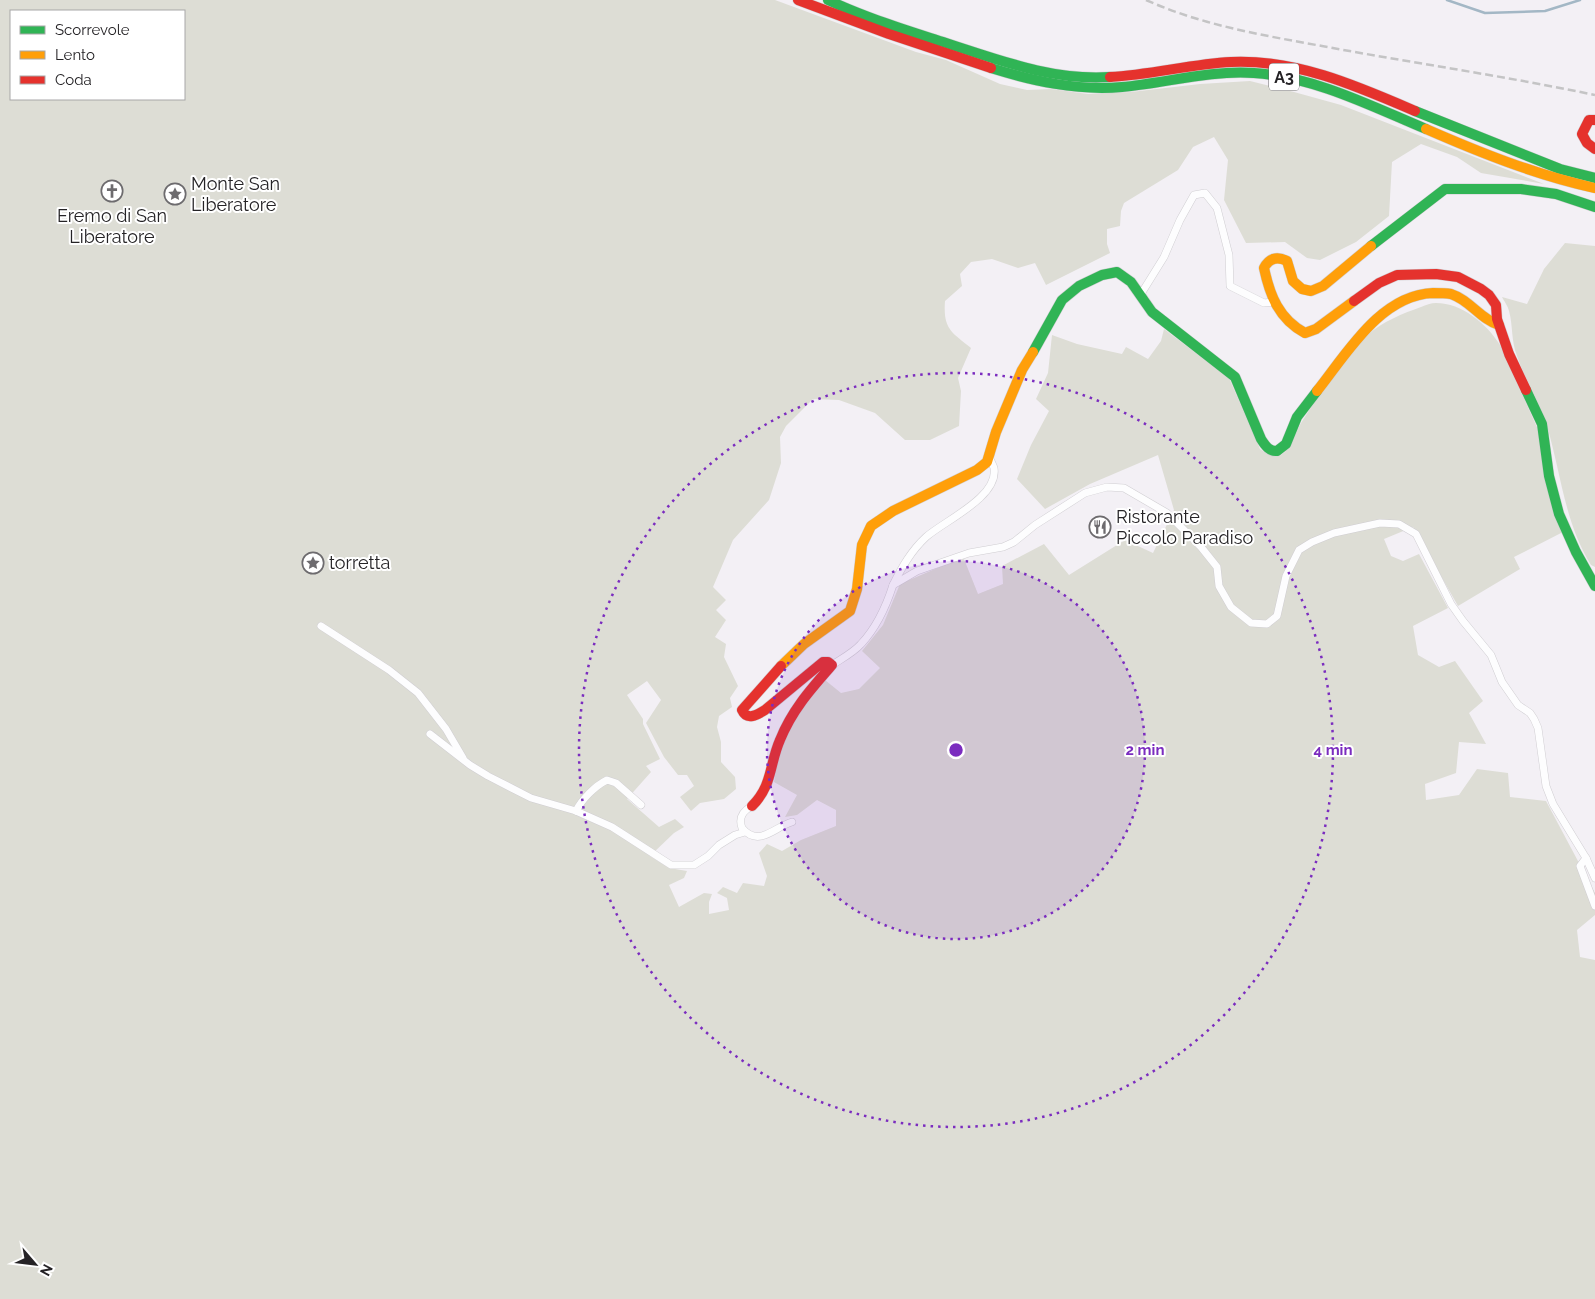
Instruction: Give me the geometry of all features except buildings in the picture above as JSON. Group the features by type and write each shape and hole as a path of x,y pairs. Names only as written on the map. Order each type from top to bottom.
{"main road":[{"name":"A3","path":"798,0 831,5 861,14 970,56 1052,73 1099,78 1214,62 1257,62 1288,66 1341,81 1591,182"},
{"path":"1595,120 1589,120 1582,134 1587,143 1595,149"},
{"path":"1595,207 1556,194 1521,189 1445,189 1350,262 1323,286 1311,291 1302,290 1293,281 1287,261 1278,257 1268,261 1264,268 1273,302 1283,318 1305,333 1310,332 1390,276 1436,274 1458,277 1481,288 1496,305 1499,325 1509,354 1542,424 1547,453 1548,476 1559,514 1576,552 1595,586"},
{"path":"748,808 757,802 770,780 779,741 797,706 832,665 828,662 823,662 757,716 750,718 744,715 742,710 783,664 809,640 850,611 857,589 862,545 871,526 893,511 944,488 983,466 990,457 996,432 1022,370 1042,339 1062,300 1079,286 1117,272 1128,278 1152,312 1235,377 1260,437 1266,446 1274,451 1284,447 1297,417 1367,327 1399,303 1423,294 1446,293 1463,300 1484,320 1499,325"}],"street":[{"path":"1141,294 1164,256 1180,220 1194,195 1204,192 1217,208 1229,255 1230,286 1264,303 1273,302"},
{"path":"832,665 860,646 871,632 882,615 893,585 912,552 926,538 978,501 987,491 993,479 994,469 990,457"},
{"path":"893,585 917,572 969,553 1003,547 1014,542 1035,525 1085,493 1107,487 1124,488 1167,513 1201,547 1217,567 1219,586 1231,607 1251,623 1267,624 1277,616 1286,576 1299,550 1312,542 1334,534 1380,523 1399,524 1416,534 1451,604 1491,655 1502,682 1518,704 1530,713 1534,719 1538,728 1540,755 1546,786 1553,804 1586,858 1595,878"},
{"path":"321,626 418,692 446,729 465,761"},
{"path":"430,734 488,776 531,798 576,811 612,827 671,865 694,865 708,856 719,845 745,832"},
{"path":"576,811 580,804 600,783 607,780 616,783 641,805"},
{"path":"748,808 742,814 740,823 745,832 756,836 764,836 783,824 792,822"},
{"path":"1586,858 1580,866 1595,906"}],"shaded area":[{"path":"0,0 775,0 916,52 946,60 1000,84 1027,90 1051,89 1088,94 1250,81 1341,105 1544,184 1481,173 1457,157 1421,144 1392,162 1389,216 1356,242 1320,260 1307,258 1285,242 1246,243 1224,200 1228,160 1214,137 1193,147 1178,170 1124,203 1121,211 1120,226 1107,229 1107,244 1110,253 1046,285 1035,263 1018,268 992,259 971,262 960,274 962,286 945,301 947,324 958,338 971,348 958,378 961,391 959,426 930,440 905,440 875,413 839,400 813,399 786,426 780,437 781,463 769,500 733,540 713,587 726,600 716,610 726,620 715,637 726,644 724,657 738,686 730,698 732,707 719,716 717,727 721,742 721,762 735,777 736,789 724,799 700,803 691,811 680,797 694,786 687,775 678,775 664,757 646,723 661,700 647,681 627,695 643,719 643,724 660,759 646,766 651,772 627,799 659,827 675,819 684,827 674,833 650,856 669,868 687,871 684,878 669,885 679,907 704,893 712,894 709,902 709,914 729,910 727,898 717,893 723,887 737,893 743,883 764,886 767,876 759,853 767,844 782,851 801,840 836,826 836,810 817,800 797,815 785,817 797,795 774,782 779,755 787,734 799,713 812,694 825,680 841,693 859,689 880,668 862,651 883,625 900,584 964,559 978,594 1003,584 1002,566 1044,544 1069,575 1125,540 1153,553 1174,510 1158,455 1090,484 1045,509 1017,479 1031,445 1049,411 1036,399 1048,373 1052,335 1077,344 1122,354 1126,347 1148,359 1161,341 1164,329 1229,378 1260,449 1270,455 1278,456 1288,449 1301,423 1332,378 1358,345 1373,330 1393,318 1430,304 1446,304 1464,311 1481,322 1500,345 1540,434 1563,532 1514,557 1520,569 1458,606 1413,527 1384,539 1391,556 1403,561 1419,554 1448,608 1413,626 1418,655 1439,667 1455,661 1483,701 1469,713 1486,744 1459,742 1456,773 1425,784 1426,800 1459,795 1477,769 1508,773 1510,797 1546,801 1595,893 1595,915 1577,930 1580,957 1595,960 1595,1299 0,1299"},
{"path":"1565,243 1595,246 1595,567 1591,565 1582,549 1569,514 1546,423 1517,356 1509,311 1502,297 1527,304 1544,269"}],"waterway":[{"path":"1447,0 1485,13 1545,11 1580,0"}],"railway":[{"path":"1146,0 1210,23 1254,33 1595,95"}],"traffic: fast":[{"path":"828,0 886,23 1026,68 1068,76 1110,77"},
{"path":"991,68 1039,81 1088,88 1122,87 1221,73 1254,73 1277,76 1321,86 1426,129"},
{"path":"1415,111 1560,169 1595,178"},
{"path":"1371,246 1445,189 1521,189 1556,194 1595,207"},
{"path":"1033,352 1062,300 1079,286 1102,275 1117,272 1131,282 1152,312 1235,377 1261,439 1269,449 1277,451 1286,444 1297,417 1317,391"},
{"path":"1526,390 1542,424 1549,476 1559,514 1576,552 1595,586"}],"traffic: slow":[{"path":"1426,129 1509,163 1551,177 1595,188"},
{"path":"1354,301 1316,329 1305,333 1288,321 1282,314 1269,288 1264,268 1268,262 1274,259 1287,261 1293,281 1302,289 1311,291 1323,286 1371,246"},
{"path":"1317,391 1366,329 1381,315 1397,304 1414,296 1433,293 1451,294 1499,325"},
{"path":"781,666 804,644 850,611 857,589 862,545 871,526 893,511 977,470 987,462 996,432 1022,370 1033,352"}],"traffic: jam":[{"path":"798,0 889,34 991,68"},
{"path":"1110,77 1216,63 1255,62 1279,65 1326,76 1371,92 1415,111"},
{"path":"1595,120 1589,120 1582,134 1587,143 1595,149"},
{"path":"1354,301 1379,283 1397,275 1436,274 1458,277 1481,289 1489,295 1496,305 1497,319 1509,354 1526,390"},
{"path":"752,806 764,790 776,749 790,719 809,691 832,665 828,662 823,662 765,710 756,715 749,716 744,713 742,710 781,666"}],"place":[{"name":"Eremo di San Liberatore","path":"112,191"},
{"name":"Monte San Liberatore","path":"175,194"},
{"name":"Ristorante Piccolo Paradiso","path":"1100,527"},
{"name":"torretta","path":"313,563"}]}
